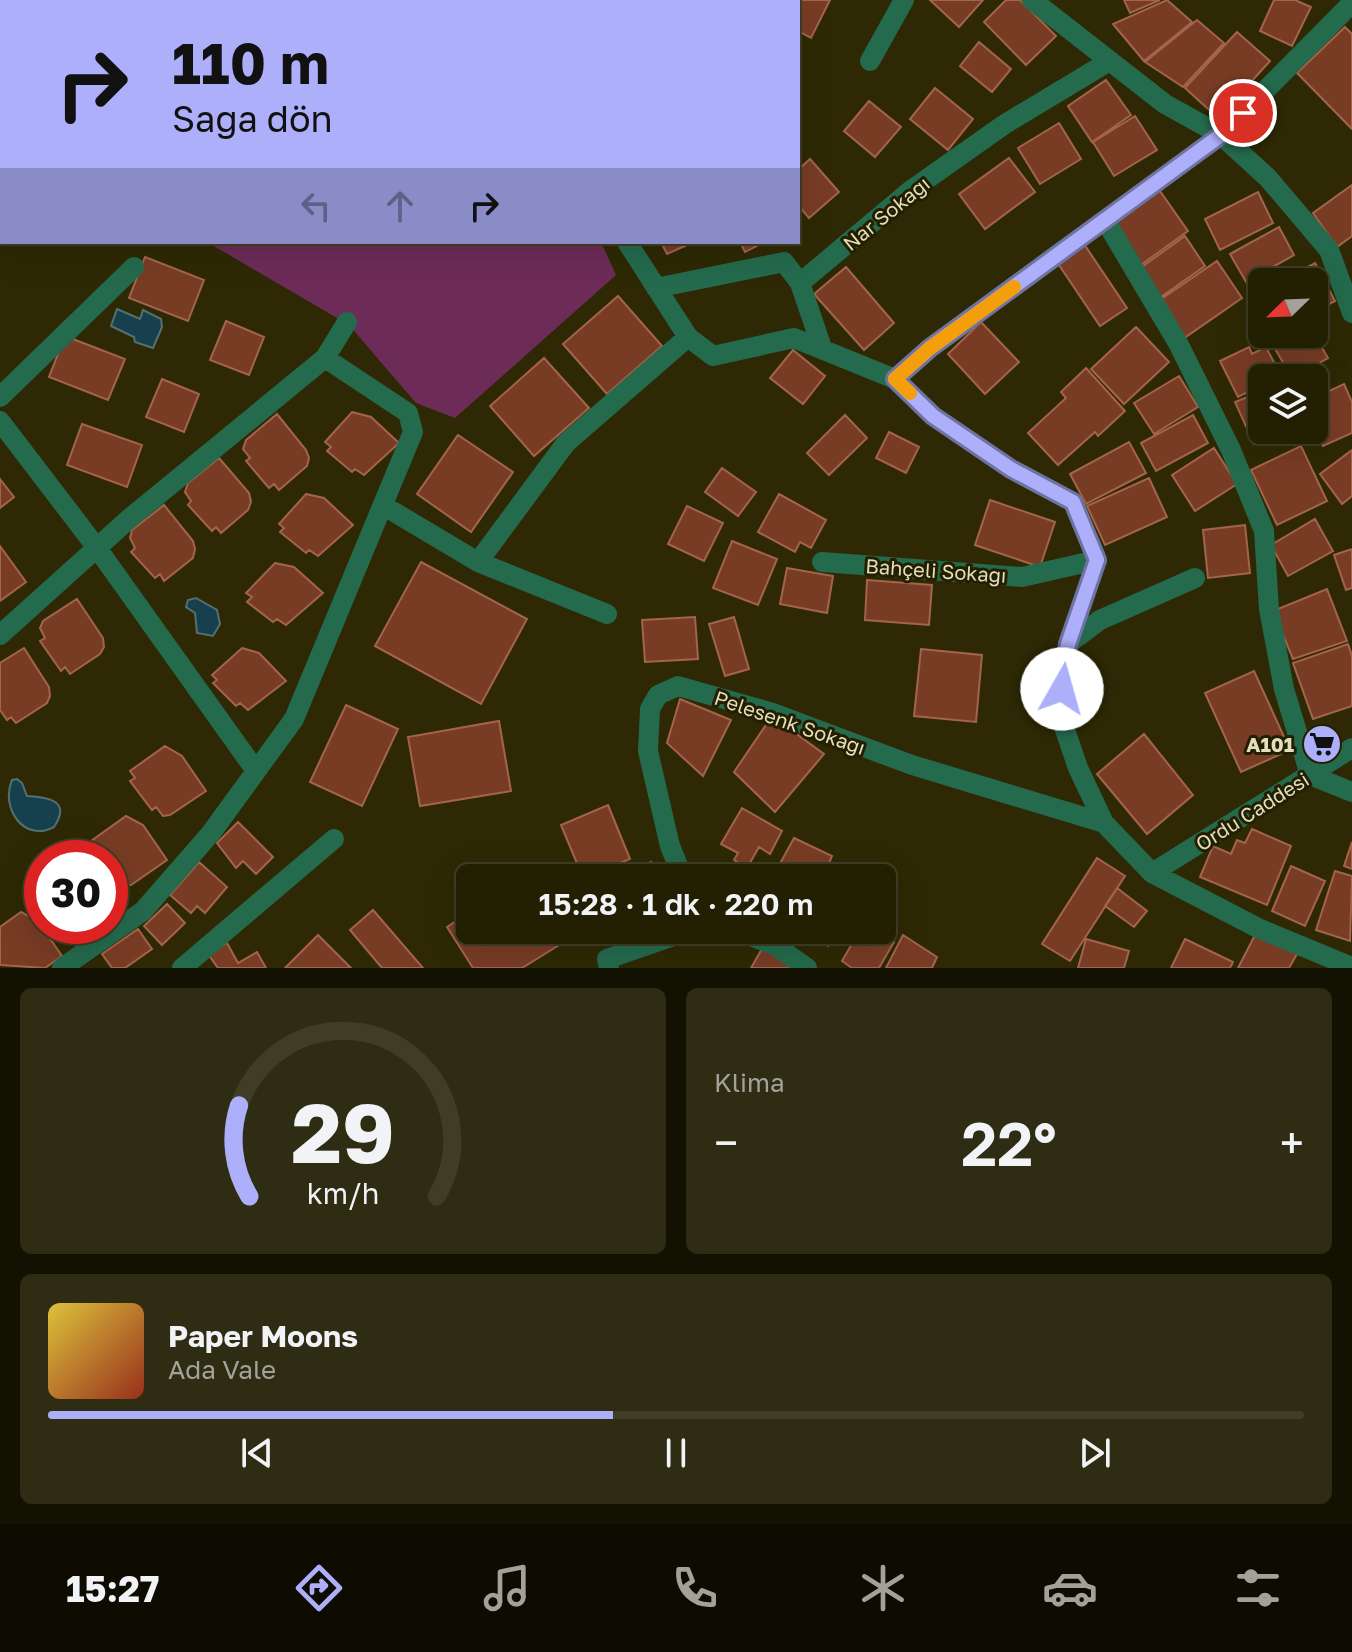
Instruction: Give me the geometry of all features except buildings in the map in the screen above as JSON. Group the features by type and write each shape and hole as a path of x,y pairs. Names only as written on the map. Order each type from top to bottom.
{"street":[{"path":"870,61 904,0"},
{"path":"1032,0 1165,104 1221,135 1268,178 1329,250 1352,313"},
{"path":"895,379 930,348 1221,135 1352,3"},
{"name":"Nar Sokağı","path":"800,283 910,191 1005,124 1108,62"},
{"path":"1105,220 1179,345 1231,450 1264,531 1269,609 1281,676 1310,775 1352,792"},
{"path":"628,244 688,337 713,356 794,338 822,348 895,379 933,416 972,443 1011,469 1073,502 1097,560 1068,644 1059,712 1078,768 1104,823 1152,873 1258,928 1352,967"},
{"path":"656,288 784,262 800,283 822,348"},
{"path":"0,397 134,267"},
{"path":"0,635 97,548 325,358 347,322"},
{"path":"478,562 566,443 688,337"},
{"path":"62,968 143,911 211,833 294,719 413,432 408,413 325,358"},
{"path":"0,421 97,548 256,771"},
{"path":"384,506 478,562 607,614"},
{"name":"Bahçeli Sokağı","path":"822,562 1022,577 1097,560"},
{"path":"1068,644 1100,620 1195,578"},
{"name":"Pelesenk Sokağı","path":"677,864 670,846 648,751 650,709 658,695 678,686 773,713 912,765 1104,823"},
{"name":"Ordu Caddesi","path":"1152,873 1352,748"},
{"path":"182,968 334,839"},
{"path":"608,963 656,944"},
{"path":"771,944 807,968"}],"shaded area":[{"path":"210,244 602,244 616,275 455,418 416,403 349,325"}],"water":[{"path":"117,309 140,319 143,310 161,319 162,327 153,348 135,342 134,337 111,326"},
{"path":"196,598 217,610 220,624 213,636 197,633 195,613 186,607 188,600"},
{"path":"17,779 27,796 49,799 59,806 59,818 54,827 43,831 33,830 17,820 9,801 9,791 12,780"}],"slow traffic":[{"path":"910,393 895,379 930,348 1014,287"}],"place":[{"name":"A101","path":"1322,744"}],"route":[{"path":"1062,689 1068,644 1097,560 1073,502 1011,469 933,416 895,379 930,348 1221,135 1243,113"}]}
